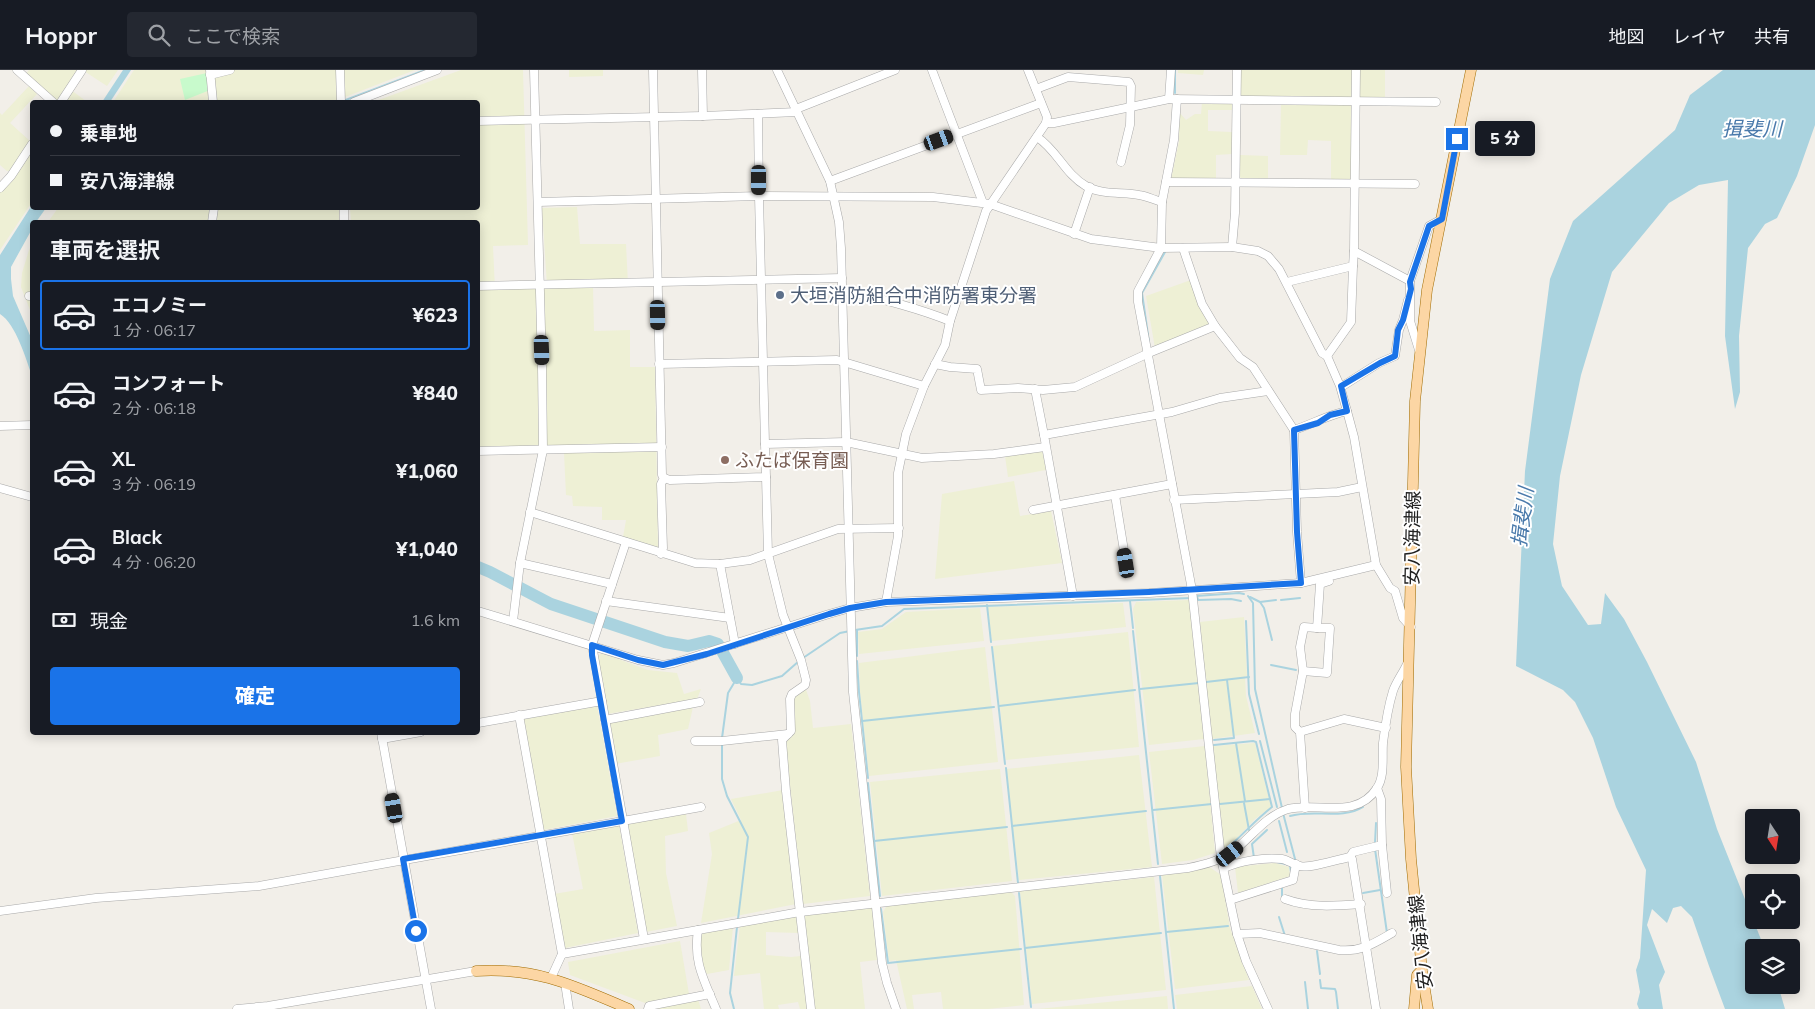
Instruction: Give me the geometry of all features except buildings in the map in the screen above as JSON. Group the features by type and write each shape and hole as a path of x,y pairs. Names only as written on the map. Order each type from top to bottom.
{"main road":[{"name":"安八海津線","path":"1428,1009 1410,859 1406,767 1411,627 1415,401 1428,290 1471,70"},
{"path":"476,971 514,970 552,978 629,1009"},
{"path":"1414,1009 1417,975 1422,971"}],"street":[{"path":"17,70 51,100"},
{"path":"61,100 82,70"},
{"path":"214,100 210,72 230,70"},
{"path":"340,70 341,100"},
{"path":"366,100 437,70"},
{"path":"513,621 520,564 543,450 534,70"},
{"path":"653,70 659,364 662,475 664,478 661,484 663,548 661,554"},
{"path":"702,70 703,116"},
{"path":"777,70 830,181 839,222 853,692 882,963 896,1009"},
{"path":"480,120 703,116 797,111 896,70"},
{"path":"932,70 987,204"},
{"path":"886,602 899,528 898,473 906,434 924,386 945,345 950,320 987,204 1038,137 1046,123 1046,117 1028,70"},
{"path":"1171,70 1174,140 1162,202 1160,248 1138,291 1138,302 1192,590 1221,858 1236,934 1246,962 1268,1009"},
{"path":"1232,247 1236,183 1237,70"},
{"path":"1327,356 1351,322 1354,251 1356,70"},
{"path":"1036,89 1068,77 1124,80 1129,82 1131,86 1130,125 1121,162"},
{"path":"1046,123 1173,99 1436,102"},
{"path":"830,181 1040,103"},
{"path":"758,114 768,554 787,627 801,660 806,680 804,685 792,694 790,699 791,731 782,740 810,1009"},
{"path":"1038,137 1044,141 1069,173 1090,188 1141,195 1162,202"},
{"path":"0,188 11,176 30,147"},
{"path":"1166,182 1415,184"},
{"path":"1074,234 1090,188"},
{"path":"538,202 759,196 933,196 987,204 1091,239 1160,248 1232,247 1258,251 1268,256 1287,282 1322,353 1327,356 1341,386 1354,437 1376,565 1390,588 1395,591 1403,618 1411,627"},
{"path":"1341,386 1395,356 1398,330 1403,320 1411,285 1429,226 1442,219"},
{"path":"1183,248 1202,304 1215,326 1240,358 1253,367 1294,430 1295,494 1301,583"},
{"path":"1354,251 1411,285"},
{"path":"1287,282 1353,266"},
{"path":"480,286 842,278"},
{"path":"1411,285 1410,321 1420,352"},
{"path":"842,290 919,308 950,320"},
{"path":"935,364 977,369 981,390 1018,388 1035,390 1075,387 1148,353 1215,326"},
{"path":"659,364 837,360 924,386"},
{"path":"1035,390 1073,596"},
{"path":"1044,435 1172,412 1220,398 1268,391"},
{"path":"1294,430 1318,423 1330,415 1347,411"},
{"path":"0,426 30,424"},
{"path":"766,444 846,442 922,458 978,456 1045,447"},
{"path":"480,451 662,447"},
{"path":"664,478 670,480 766,477"},
{"path":"1033,510 1172,484"},
{"path":"0,488 30,496"},
{"path":"1174,500 1338,492 1362,488"},
{"path":"1115,495 1126,563"},
{"path":"530,512 695,563 720,564 750,560 838,529 899,528"},
{"path":"626,542 592,645 592,655 602,701 644,939"},
{"path":"520,564 612,584"},
{"path":"720,564 735,644"},
{"path":"480,611 638,660 663,665 850,608 886,602 1073,596 1301,583 1376,565"},
{"path":"1317,628 1320,584 1338,579 1339,574"},
{"path":"606,601 730,618"},
{"path":"1303,671 1328,673 1330,628 1304,627 1300,647 1303,671 1295,714 1295,727 1300,732 1305,808"},
{"path":"562,954 800,912 1188,868 1221,858 1230,854 1277,813 1290,809 1355,806 1367,799 1377,788 1382,773 1386,728 1393,690 1409,660"},
{"path":"480,723 602,701"},
{"path":"605,720 700,702"},
{"path":"519,715 562,954 552,978"},
{"path":"1300,732 1344,718 1386,728"},
{"path":"695,741 722,741 788,734"},
{"path":"382,736 431,1009"},
{"path":"1377,788 1381,798 1382,845 1388,893"},
{"path":"0,911 96,898 259,886 702,807"},
{"path":"1224,868 1236,863 1266,859 1283,859 1300,867 1350,857 1353,852 1382,845"},
{"path":"1350,857 1361,904 1376,1009"},
{"path":"1230,900 1293,880 1296,864"},
{"path":"1285,898 1299,904 1331,906 1361,904"},
{"path":"698,930 696,947 698,965 716,1009"},
{"path":"1236,934 1260,933 1339,950 1352,951 1367,947 1392,933"},
{"path":"237,1009 268,1006 425,978 476,971"},
{"path":"564,983 569,1009"},
{"path":"648,1009 649,1006 710,994"}],"green space":[{"path":"29,70 77,70 58,100 52,100 25,75"},
{"path":"85,70 118,70 107,86"},
{"path":"134,70 415,70 337,100 114,100"},
{"path":"461,70 523,70 528,245 493,246 495,289 547,286 542,208 577,207 580,244 626,244 628,284 593,285 594,331 630,330 630,367 655,367 658,548 623,537 626,520 602,520 602,507 573,506 572,496 566,495 564,453 480,450 480,220 351,220 350,210 480,210 480,100 378,100"},
{"path":"569,70 603,70 603,76 569,77"},
{"path":"1178,70 1204,70 1203,75 1178,73"},
{"path":"1241,70 1353,70 1353,96 1351,98 1243,98 1240,95"},
{"path":"1359,70 1385,70 1385,98 1360,98 1358,95"},
{"path":"207,73 210,90 185,100 180,79"},
{"path":"29,86 37,94 10,123 30,141 10,171 7,171 0,165 0,113 2,115"},
{"path":"71,90 85,100 64,100"},
{"path":"1202,102 1231,102 1233,105 1232,110 1208,110 1208,131 1232,132 1232,154 1216,155 1216,181 1171,180 1179,141 1179,112 1186,120 1195,114 1201,114"},
{"path":"1281,103 1353,103 1352,181 1331,180 1331,141 1308,140 1307,155 1280,155"},
{"path":"30,152 30,205 0,250 0,192"},
{"path":"1240,155 1268,156 1268,181 1244,181 1240,177"},
{"path":"57,210 339,210 339,220 49,220"},
{"path":"30,248 30,310 21,287 22,273"},
{"path":"1191,280 1211,324 1155,348 1146,296"},
{"path":"1042,450 1046,470 1008,477 1005,456"},
{"path":"1014,481 1020,516 1051,511 1062,563 935,579 942,494"},
{"path":"1189,600 1204,739 1149,745 1133,609 1136,602"},
{"path":"1123,603 1126,627 992,641 987,607"},
{"path":"980,608 984,641 859,654 858,632 882,629 906,612"},
{"path":"1244,617 1247,676 1245,676 1246,696 1255,733 1211,739 1200,622"},
{"path":"1128,632 1139,747 1006,760 993,646"},
{"path":"985,647 998,762 869,776 860,692 859,663"},
{"path":"602,653 648,670 677,673 684,694 701,689 697,699 607,714 596,658"},
{"path":"805,687 810,701 813,728 851,724 870,896 803,904 785,740 793,732 792,699"},
{"path":"597,705 617,816 543,830 523,718"},
{"path":"693,707 688,729 658,735 660,756 615,764 608,723"},
{"path":"1255,743 1271,807 1224,848 1212,746"},
{"path":"1205,746 1215,853 1193,860 1162,864 1149,752"},
{"path":"1139,755 1152,867 1019,880 1006,769"},
{"path":"1000,769 1012,881 882,896 870,782"},
{"path":"783,790 796,904 701,923 712,854 709,833 741,820 731,799"},
{"path":"686,814 688,831 665,836 666,873 677,926 646,932 627,824"},
{"path":"619,825 638,933 565,948 554,894 583,889 572,833"},
{"path":"1275,863 1289,867 1290,876 1238,893 1235,867"},
{"path":"1208,866 1221,875 1230,928 1249,980 1175,989 1162,875"},
{"path":"1154,877 1166,990 1032,1004 1020,891"},
{"path":"1011,892 1015,896 1024,1005 988,1009 943,1009 941,992 912,995 914,1009 907,1009 896,960 889,961 883,912 886,907 890,905"},
{"path":"872,906 877,960 860,962 865,1009 813,1009 803,914"},
{"path":"796,916 799,933 766,932 766,955 801,956 807,1009 800,1009 798,1002 778,1005 779,1009 764,1009 760,973 734,976 740,925"},
{"path":"733,927 729,970 707,974 702,965 700,953 701,933"},
{"path":"680,941 689,994 645,1003 570,975 568,962"},
{"path":"1252,986 1262,1009 1177,1009 1175,995"},
{"path":"1167,996 1168,1009 1038,1009"},
{"path":"698,999 701,1009 653,1008"}],"water":[{"path":"123,70 131,70 111,100 103,100"},
{"name":"揖斐川","path":"1723,70 1815,70 1815,125 1797,176 1777,218 1765,224 1748,248 1739,336 1740,392 1735,409 1725,336 1728,180 1699,185 1669,203 1612,272 1581,375 1560,476 1553,544 1562,586 1588,625 1601,624 1605,593 1624,619 1647,662 1696,762 1717,829 1745,899 1745,929 1757,929 1761,939 1745,939 1745,994 1781,994 1785,1009 1725,1009 1692,917 1681,906 1673,908 1667,923 1652,909 1647,925 1665,972 1659,985 1663,1009 1639,1009 1637,1004 1640,992 1636,970 1640,958 1646,870 1616,807 1593,738 1575,702 1563,690 1516,666 1525,471 1550,279 1573,221 1675,130 1690,95"},
{"path":"30,208 30,210 45,210 37,220 30,220 30,233 11,267 13,296 30,335 30,371 16,334 6,319 0,314 0,255"}],"waterway":[{"path":"346,100 425,70"},
{"path":"1175,70 1175,93"},
{"path":"1149,342 1142,293 1165,252"},
{"path":"480,568 551,604 665,642 688,646 709,641 718,644"},
{"path":"1196,596 1244,594"},
{"path":"1197,596 1198,600 1231,599 1241,601"},
{"path":"1248,596 1253,603 1255,689 1282,808"},
{"path":"1250,597 1260,602 1276,600"},
{"path":"855,630 882,626 904,609 1191,598"},
{"path":"1281,600 1300,598"},
{"path":"1130,601 1133,628"},
{"path":"1260,602 1264,608 1272,640"},
{"path":"987,605 991,642"},
{"path":"1246,621 1249,694 1259,734"},
{"path":"857,630 857,656"},
{"path":"803,658 840,633 850,631"},
{"path":"1133,631 1158,864"},
{"path":"992,647 1005,764"},
{"path":"722,651 737,678"},
{"path":"722,738 728,693 737,678 741,684 752,685 782,676 799,661"},
{"path":"857,661 868,778"},
{"path":"1271,665 1296,670"},
{"path":"1206,682 1249,677"},
{"path":"1214,740 1234,738 1227,680"},
{"path":"1140,689 1199,683"},
{"path":"999,706 1135,690"},
{"path":"862,721 994,707"},
{"path":"1260,741 1277,807"},
{"path":"1214,745 1256,742 1272,807 1225,850"},
{"path":"722,743 722,779 727,796 748,837 738,919"},
{"path":"1236,743 1245,801"},
{"path":"1006,768 1018,883"},
{"path":"868,783 880,896"},
{"path":"1220,804 1270,799"},
{"path":"1244,803 1249,830"},
{"path":"1153,810 1212,804"},
{"path":"1290,816 1308,813 1346,813 1363,807"},
{"path":"1012,826 1146,811"},
{"path":"1283,813 1295,859"},
{"path":"1279,821 1287,852"},
{"path":"1375,843 1376,823"},
{"path":"874,841 1007,827"},
{"path":"1254,858 1252,844 1267,830"},
{"path":"1375,849 1387,933"},
{"path":"1277,862 1290,865 1291,872"},
{"path":"1160,876 1174,1009"},
{"path":"1282,885 1282,898"},
{"path":"1363,893 1380,890"},
{"path":"1019,893 1031,1007"},
{"path":"881,909 888,963 1021,949"},
{"path":"1279,917 1285,936"},
{"path":"1166,932 1228,926"},
{"path":"734,1009 730,993 737,927"},
{"path":"1025,948 1161,933"},
{"path":"1317,951 1320,974"},
{"path":"1320,980 1321,988 1335,989 1338,1009"},
{"path":"1305,982 1308,1009"}],"place":[{"name":"大垣消防組合中消防署東分署","path":"780,295"},
{"name":"ふたば保育園","path":"725,460"}],"route":[{"path":"416,931 403,859 622,821 602,701 592,655 592,645 638,660 663,665 707,654 850,608 886,602 1073,596 1301,583 1295,494 1294,430 1318,423 1330,415 1347,411 1341,386 1395,356 1398,330 1403,320 1411,289 1410,282 1421,249 1429,226 1442,219 1457,139"}]}
